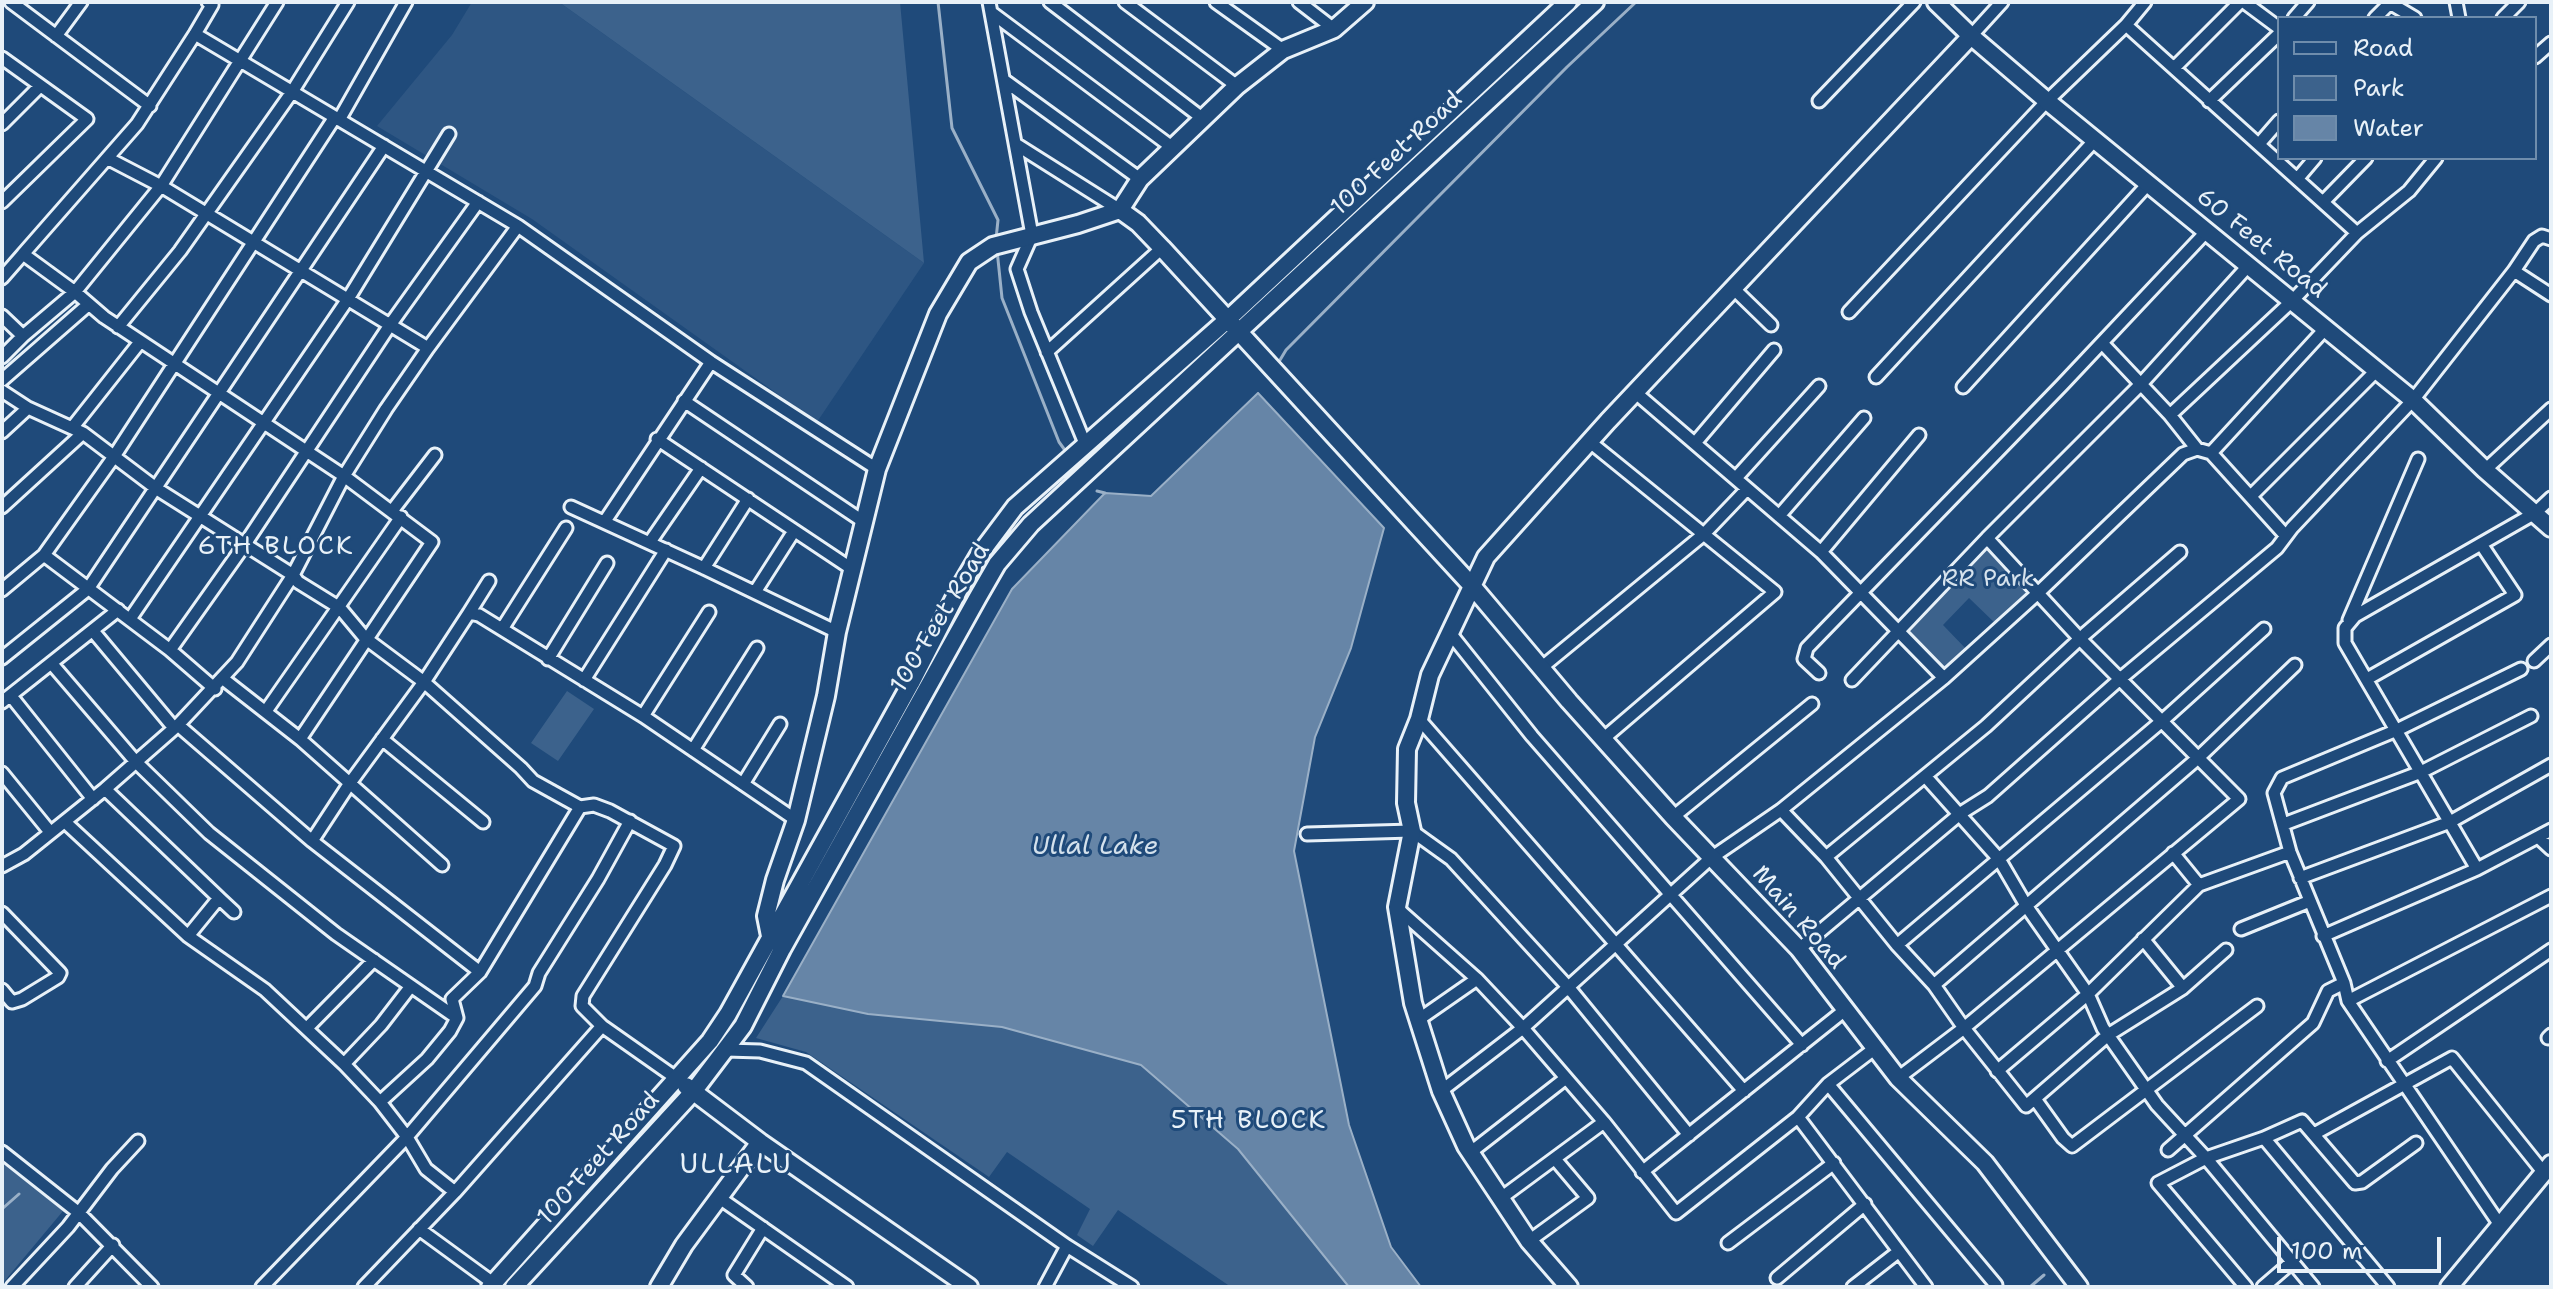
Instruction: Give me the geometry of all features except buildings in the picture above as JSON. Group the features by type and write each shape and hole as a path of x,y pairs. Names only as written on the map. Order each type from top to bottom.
{"street":[{"path":"11,2 150,106"},
{"path":"56,36 81,2"},
{"path":"2,357 75,292 161,186 277,2"},
{"path":"118,327 180,251 292,92 348,2"},
{"path":"2,590 44,555 113,458 172,364 337,119 406,2"},
{"path":"1050,2 1202,118"},
{"path":"1125,2 1237,86"},
{"path":"1216,2 1283,50"},
{"path":"1299,2 1334,29"},
{"path":"776,944 766,916 796,820 877,469 938,314 969,262 993,246 1120,210 1140,179 1237,86 1283,50 1334,29 1365,2"},
{"name":"100 Feet Road","path":"514,1287 693,1092 743,1026 776,944 979,555 1015,507 1226,321 1568,2"},
{"name":"100 Feet Road","path":"492,1285 710,1041 776,944 997,564 1031,524 1595,2"},
{"path":"1819,101 1914,2"},
{"name":"60 Feet Road","path":"1936,2 2047,101 2413,400 2551,528"},
{"path":"1569,1287 1529,1241 1471,1152 1441,1091 1418,1020 1397,907 1412,831 1406,803 1407,749 1419,719 1430,675 1486,557 2002,2"},
{"path":"1849,312 2047,101 2126,25 2145,2"},
{"path":"2174,68 2242,2 2277,27"},
{"path":"2389,2 2412,16"},
{"path":"2,278 109,159 150,106 211,3"},
{"path":"990,8 1173,148"},
{"path":"990,8 1032,235 1017,269 1047,352 1076,454"},
{"path":"2126,25 2277,160"},
{"path":"195,34 518,226 711,362 877,469"},
{"path":"2209,101 2277,36"},
{"path":"2,58 87,119 2,202"},
{"path":"1005,81 1140,179"},
{"path":"2,124 39,87"},
{"path":"2259,144 2277,123"},
{"path":"130,619 348,299 449,134"},
{"path":"1876,377 2095,140"},
{"path":"1017,145 1120,210"},
{"path":"2,658 88,589 384,146"},
{"path":"109,159 161,186 428,348"},
{"path":"2277,160 2357,233"},
{"path":"2298,178 2313,160"},
{"path":"2323,202 2364,160"},
{"path":"2170,415 2293,300 2357,233 2409,191 2434,160"},
{"path":"1963,387 2148,184"},
{"path":"170,650 245,544 390,325 478,202"},
{"name":"Main Road","path":"1120,210 1138,223 1162,248 1238,335 1473,587 1673,817 1799,949 1898,1078 1985,1163 2079,1287"},
{"path":"5,860 24,854 105,789 176,727 215,689 237,662 293,575 344,476 428,348 518,226"},
{"path":"1819,673 1804,659 1807,648 2207,231"},
{"path":"1799,949 1961,813 1988,796 2120,679 2277,548 2285,535 2413,400 2534,241 2542,236 2551,239"},
{"path":"1047,352 1162,248"},
{"path":"23,254 118,327 344,476 432,542 300,739"},
{"path":"1852,680 1898,629 2141,384 2249,265"},
{"path":"2514,271 2551,295"},
{"path":"1734,289 1771,325"},
{"path":"2,380 89,304"},
{"path":"2,316 23,336"},
{"path":"2211,453 2326,328"},
{"path":"2,507 78,430 140,342"},
{"path":"2102,343 2170,415 2197,449"},
{"path":"1695,443 1774,350"},
{"path":"605,521 711,362"},
{"path":"2251,496 2377,370"},
{"path":"1736,478 1819,386"},
{"path":"2,391 28,408 78,430 157,489 340,608 365,638 424,682 533,781 580,807 594,805 630,821 674,846 583,996 582,1006 602,1026 760,1142 969,1287"},
{"path":"1636,393 1821,552 1944,678"},
{"path":"684,401 864,522"},
{"path":"2,432 28,408"},
{"path":"2485,470 2551,409"},
{"path":"1779,516 1864,418"},
{"path":"1821,552 1919,435"},
{"path":"657,439 852,569"},
{"path":"1590,442 1775,592 1603,739"},
{"path":"1441,1091 1523,1028 1711,858 1781,810 1944,678 2183,454 2197,449 2211,453 2285,535"},
{"path":"266,711 340,608 435,455"},
{"path":"2418,459 2345,628 2345,643 2477,869"},
{"path":"650,542 701,468"},
{"path":"1541,668 1704,534 1747,489"},
{"path":"2345,628 2355,616 2535,513 2551,498"},
{"path":"704,568 748,499"},
{"path":"571,507 837,632"},
{"path":"502,629 566,528"},
{"path":"755,592 794,531"},
{"path":"1898,1078 1964,1028 2239,799 2081,640 1987,538"},
{"path":"2367,679 2515,595 2481,544"},
{"path":"584,680 666,550"},
{"path":"1826,857 1986,726 2180,552"},
{"path":"44,555 170,650 215,689"},
{"path":"548,659 607,563"},
{"path":"312,841 424,682 489,581"},
{"path":"93,799 6,699 118,610"},
{"path":"643,716 709,612"},
{"path":"469,613 479,615 643,716 796,820"},
{"path":"1897,945 2162,721 2264,629"},
{"path":"93,631 176,727 312,841 480,972"},
{"path":"1450,633 1532,736 1802,1045"},
{"path":"2534,661 2551,645"},
{"path":"693,750 757,648"},
{"path":"52,664 136,762 209,833 336,934 457,1018"},
{"path":"1934,985 2198,758 2295,665"},
{"path":"2500,1225 2348,1001 2344,983 2290,852 2274,793 2282,778 2397,730 2521,669"},
{"path":"222,678 300,739 442,865"},
{"path":"1673,817 1812,704"},
{"path":"2284,824 2421,772 2531,716"},
{"path":"1419,719 1744,1091"},
{"path":"743,784 780,724"},
{"path":"382,739 483,822"},
{"path":"2300,878 2450,822 2551,765"},
{"path":"2,773 50,832"},
{"path":"1925,776 1999,859 2027,907 2088,994 2108,1035 2145,1088 2313,1287"},
{"path":"105,789 234,912"},
{"path":"380,1102 441,1044 457,1018 452,999 480,972 580,807"},
{"path":"1781,810 1826,857 1897,945 1934,985 2026,1106 2108,1035 2183,988 2226,950"},
{"path":"262,1287 407,1137 535,986 539,973 630,821"},
{"path":"65,822 188,936 265,990 307,1028 380,1102 407,1137 426,1169 455,1192"},
{"path":"2323,936 2477,869 2551,830"},
{"path":"1307,834 1412,831 1451,859 1569,988 1689,1135"},
{"path":"2538,837 2551,849"},
{"path":"1997,1071 2088,994 2199,885 2290,852"},
{"path":"2173,853 2199,885"},
{"path":"2348,1001 2551,896"},
{"path":"188,936 219,898"},
{"path":"2241,929 2310,901"},
{"path":"1397,907 1477,979 1523,1028 1604,1122 1676,1213 1798,1117 1828,1084 1874,1049"},
{"path":"2,913 60,973 22,999 12,1002 2,990"},
{"path":"2143,939 2183,988"},
{"path":"2387,1061 2551,950"},
{"path":"307,1028 374,960"},
{"path":"1418,1020 1477,979"},
{"path":"2168,1150 2313,1023 2328,991 2344,983"},
{"path":"344,1064 381,1025 411,986"},
{"path":"2035,1099 2072,1146 2257,1006"},
{"path":"1642,1172 1845,1010"},
{"path":"364,1287 455,1192 602,1026"},
{"path":"726,1050 760,1051 806,1063 1067,1246 1132,1287"},
{"path":"2314,1134 2452,1058 2547,1168 2449,1287"},
{"path":"1471,1152 1566,1078"},
{"path":"1828,1084 1996,1285"},
{"path":"1798,1117 1926,1287"},
{"path":"2246,1287 2158,1183 2206,1158 2302,1121 2355,1183 2362,1182 2416,1143"},
{"path":"1501,1198 1604,1122"},
{"path":"2264,1138 2388,1287"},
{"path":"12,1287 138,1141"},
{"path":"659,1287 684,1245 721,1199 760,1142"},
{"path":"2,1152 79,1213 113,1245 144,1284"},
{"path":"1529,1241 1588,1198 1555,1159"},
{"path":"1728,1243 1834,1163"},
{"path":"721,1199 847,1287"},
{"path":"1777,1278 1865,1204"},
{"path":"747,1287 734,1275 763,1228"},
{"path":"419,1229 492,1285"},
{"path":"75,1287 113,1245"},
{"path":"1045,1287 1067,1246"},
{"path":"1853,1287 1898,1252"},
{"path":"2263,1287 2292,1262"}],"shaded area":[{"path":"472,2 559,2 924,263 817,422 532,219 377,126 452,35"}],"green space":[{"path":"559,2 900,2 924,263"},
{"name":"RR Park","path":"1989,544 2033,590 1997,625 1969,598 1943,625 1969,652 1945,674 1901,628"},
{"path":"567,691 594,709 558,761 531,743"},
{"path":"783,996 868,1014 1002,1027 1141,1065 1238,1149 1349,1287 1231,1287 1118,1210 1093,1246 1077,1235 1090,1209 1007,1152 989,1177 806,1052 756,1038"},
{"path":"2,1161 63,1211 2,1284"}],"water":[{"name":"Ullal Lake","path":"1258,393 1384,528 1351,648 1315,737 1294,851 1349,1125 1391,1247 1421,1287 1349,1287 1238,1149 1141,1065 1002,1027 868,1014 783,996 1012,589 1105,493 1151,496"}],"waterway":[{"path":"938,2 952,128 998,220 996,239"},
{"path":"1280,360 1286,350 1567,67 1636,2"},
{"path":"997,250 1002,298 1059,442 1067,453"},
{"path":"1097,491 1105,493"},
{"path":"2,1209 19,1194"},
{"path":"2030,1287 2044,1275"}],"district":[{"name":"6TH BLOCK","path":"276,547"},
{"name":"5TH BLOCK","path":"1249,1121"},
{"name":"ULLALU","path":"736,1166"}]}
